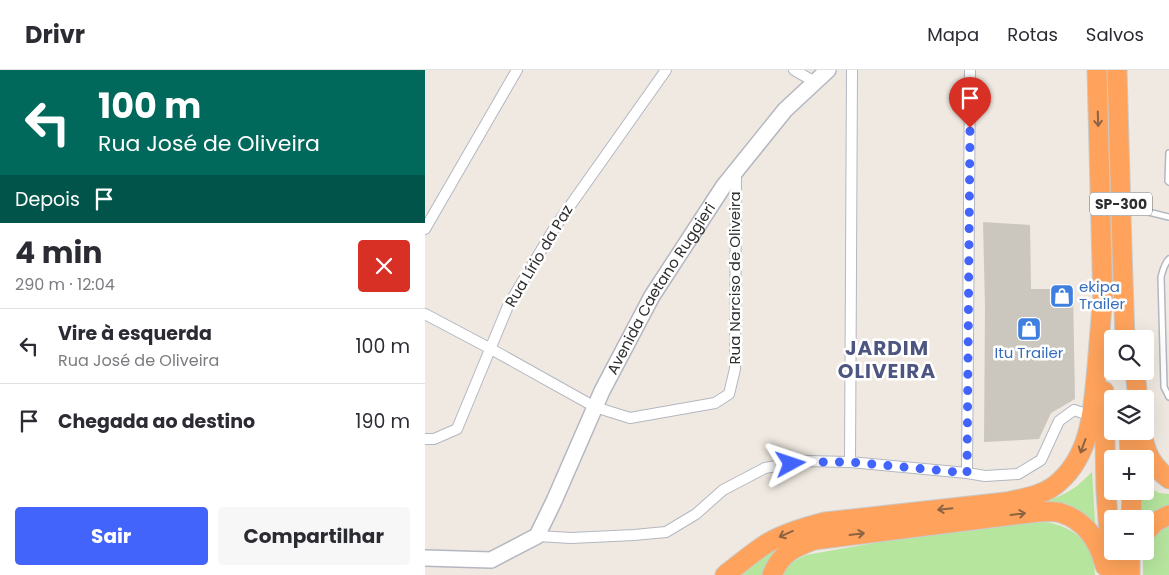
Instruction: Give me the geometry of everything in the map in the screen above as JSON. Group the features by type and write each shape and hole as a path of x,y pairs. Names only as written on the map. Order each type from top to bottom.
{"highway":[{"name":"SP-300","path":"1097,70 1106,491 1112,575"},
{"name":"SP-300","path":"1117,70 1125,330"},
{"path":"1122,248 1130,330"},
{"path":"725,575 766,544 803,527 825,522 1007,502 1045,491 1059,482 1081,453 1092,416 1103,294"},
{"path":"1143,440 1150,459 1160,472 1169,479"},
{"path":"771,575 776,564 786,552 801,544 815,540 1030,512 1061,513 1077,521 1089,531 1096,542 1107,575"},
{"path":"1154,523 1169,515"}],"street":[{"path":"425,229 517,70"},
{"name":"Rua Lírio da Paz","path":"425,439 434,439 457,429 508,306 555,227 667,70"},
{"path":"794,70 815,82"},
{"name":"Avenida Caetano Ruggieri","path":"537,536 602,391 652,296 723,187 785,110 828,70"},
{"path":"850,462 852,70"},
{"path":"967,473 970,70"},
{"name":"Rua Narciso de Oliveira","path":"425,314 595,407 630,418 715,403 729,394 735,369 736,171"},
{"path":"425,558 491,560 537,536 571,538 667,532 696,514 723,490 765,468 805,462 850,462 985,476 1018,474 1041,460 1059,422 1074,410 1092,416"}],"lane":[{"path":"1169,153 1169,182"},
{"path":"1121,205 1169,217"},
{"path":"1169,259 1166,262 1161,277 1164,387 1169,397"}],"green space":[{"path":"1092,472 1096,538 1085,525 1073,516 1060,511 1043,509 835,531 813,535 784,548 770,564 765,575 734,575 772,548 805,533 840,526 1020,508 1064,494 1077,486"},
{"path":"1154,490 1159,493 1169,494 1169,508 1154,517 1154,510 1140,510 1139,500 1154,500"},
{"path":"1046,522 1066,528 1081,539 1091,554 1095,575 783,575 784,570 792,562 806,555 885,541"},
{"path":"1169,523 1169,575 1143,575 1143,560 1154,560 1154,534"}],"building":[{"name":"Itu Trailer","path":"983,222 1030,225 1031,289 1073,289 1075,399 1051,413 1039,439 984,442 985,306"}],"place":[{"name":"ekipa Trailer","path":"1062,296"},
{"name":"Itu Trailer","path":"1029,329"}],"district":[{"name":"JARDIM OLIVEIRA","path":"887,360"}],"route":[{"path":"791,464 805,462 850,462 967,473 970,128"}]}
